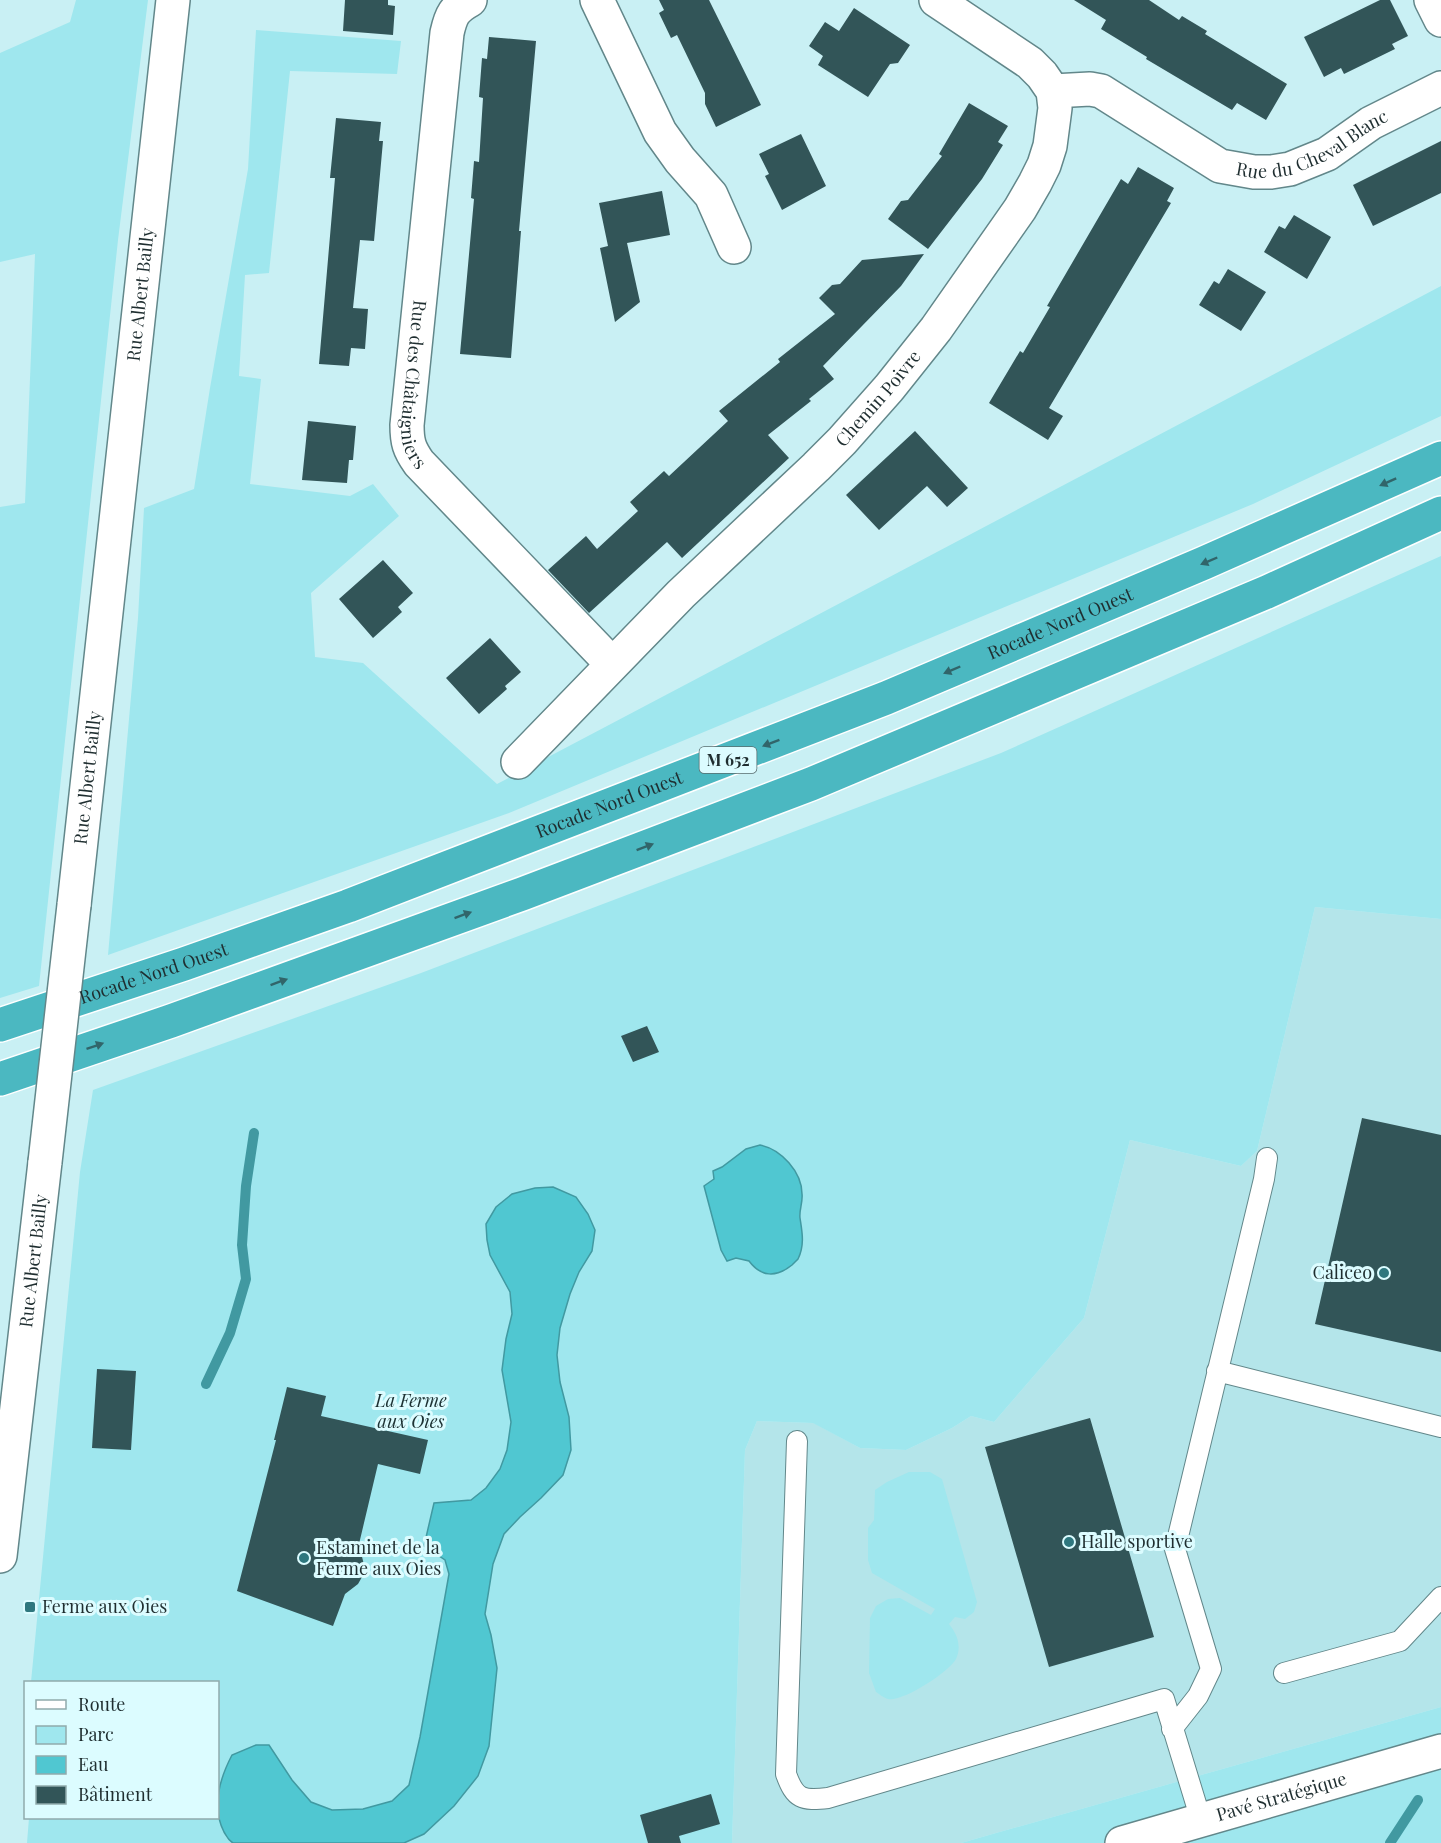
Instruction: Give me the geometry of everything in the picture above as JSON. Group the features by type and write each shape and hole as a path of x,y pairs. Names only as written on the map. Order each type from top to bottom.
{"highway":[{"name":"Rocade Nord Ouest","path":"0,1025 184,964 348,906 886,698 1441,459"},
{"path":"0,1078 171,1021 391,942 811,784 1234,606 1441,513"}],"street":[{"name":"Rue Albert Bailly","path":"0,1556 173,0"},
{"name":"Rue des Châtaigniers","path":"470,0 457,8 450,18 447,33 407,438 410,450 419,463 612,664"},
{"path":"597,0 660,132 680,160 711,195 734,247"},
{"path":"936,0 1030,63 1053,91"},
{"path":"1431,0 1441,20"},
{"name":"Rue du Cheval Blanc","path":"1053,91 1090,89 1101,91 1220,166 1254,172 1271,172 1290,169 1327,154 1371,123 1441,88"},
{"name":"Chemin Poivre","path":"518,762 681,594 835,447 889,388 936,329 1002,236 1035,183 1050,146 1055,108 1053,91"},
{"name":"Pavé Stratégique","path":"1122,1843 1441,1751"}],"lane":[{"path":"1172,1729 1198,1696 1210,1669 1175,1550 1264,1179 1267,1158"},
{"path":"1218,1371 1441,1427"},
{"path":"797,1441 786,1774 791,1789 801,1798 815,1800 828,1798 1164,1699 1201,1820"},
{"path":"1284,1673 1400,1641 1441,1597"}],"shaded area":[{"path":"1315,907 1441,919 1441,1707 961,1843 732,1843 745,1450 757,1421 814,1423 860,1448 906,1450 952,1428 971,1416 994,1422 1084,1318 1130,1140 1241,1166 1257,1151"}],"green space":[{"path":"76,0 148,0 118,240 39,986 0,998 0,507 25,503 35,254 0,262 0,53 70,22"},
{"path":"256,30 401,41 397,74 290,71 269,273 245,275 239,376 261,379 250,484 350,496 373,484 399,516 311,593 315,657 363,663 497,784 1441,286 1441,416 1253,504 509,813 108,955 138,618 144,508 194,489 248,169"},
{"name":"La Ferme aux Oies","path":"1441,556 1441,919 1315,907 1257,1151 1241,1166 1130,1140 1084,1318 994,1422 971,1416 952,1428 906,1450 860,1448 813,1423 757,1421 745,1450 732,1843 27,1843 29,1819 219,1819 219,1681 31,1681 80,1172 93,1090 421,973 1001,753"},
{"path":"909,1472 930,1472 942,1479 977,1602 974,1612 965,1619 955,1617 949,1624 959,1645 958,1654 952,1665 914,1691 895,1699 888,1699 876,1692 869,1673 870,1618 876,1606 888,1599 900,1598 931,1615 935,1609 872,1573 868,1560 868,1528 874,1520 875,1490"},
{"path":"1441,1707 1441,1843 961,1843"}],"water":[{"path":"760,1145 775,1151 789,1163 798,1178 802,1194 800,1254 792,1265 775,1274 764,1273 749,1261 736,1258 727,1261 721,1250 704,1186 714,1179 713,1171 746,1149"},
{"path":"553,1187 576,1197 588,1214 595,1230 592,1251 579,1272 570,1294 560,1328 557,1355 560,1382 569,1417 571,1450 563,1475 504,1534 493,1564 485,1614 497,1668 489,1746 478,1776 454,1806 424,1834 404,1843 233,1843 224,1832 219,1818 221,1783 232,1755 256,1745 269,1745 292,1780 311,1802 332,1810 363,1809 392,1801 409,1785 420,1737 449,1574 445,1560 424,1546 434,1503 471,1500 486,1488 500,1469 507,1450 511,1422 502,1370 512,1314 510,1292 490,1255 486,1224 496,1207 512,1194 535,1188"}],"building":[{"path":"345,0 388,0 388,5 395,6 393,35 343,31"},
{"path":"659,0 709,0 761,105 716,127 705,104 705,93 677,35 671,38 659,13 664,10"},
{"path":"1074,0 1149,0 1179,20 1182,16 1207,31 1205,34 1287,84 1266,120 1237,103 1232,110 1146,59 1147,57 1101,29 1106,20"},
{"path":"1380,0 1390,0 1408,36 1392,44 1395,49 1344,74 1341,68 1324,77 1304,37"},
{"path":"854,8 910,45 898,63 890,64 868,97 818,65 823,56 809,46 825,22 839,31"},
{"path":"489,37 536,41 519,231 521,231 511,358 460,354 474,199 471,198 474,161 479,162 483,98 479,97 482,58 487,59"},
{"path":"969,103 1008,126 998,142 1003,145 982,179 928,249 888,219 901,201 908,200 942,156 939,154"},
{"path":"336,118 381,122 379,141 383,141 374,241 360,240 353,308 368,309 365,349 351,348 349,366 319,364 335,178 330,178"},
{"path":"801,134 826,186 782,210 765,176 769,174 759,154"},
{"path":"1441,141 1441,193 1373,226 1353,185"},
{"path":"1138,167 1174,188 1167,201 1171,203 1049,408 1063,416 1048,440 989,403 1020,351 1023,353 1050,307 1047,306 1121,179 1128,184"},
{"path":"662,191 670,235 627,243 640,302 615,322 600,248 608,246 599,203"},
{"path":"1294,215 1331,237 1307,279 1264,252 1279,226 1285,229"},
{"path":"924,254 901,286 823,366 834,379 809,399 811,401 768,435 789,458 682,558 667,542 589,613 548,570 586,536 597,549 638,511 630,502 664,471 669,476 728,421 719,411 780,362 778,359 835,314 819,298 832,285 840,284 862,260"},
{"path":"1228,269 1266,292 1241,331 1199,305 1214,281 1219,284"},
{"path":"308,421 356,426 353,460 349,460 347,483 302,480"},
{"path":"915,431 968,488 947,507 927,486 879,530 846,495"},
{"path":"383,560 413,593 398,607 402,612 373,638 339,599"},
{"path":"490,638 521,672 505,686 507,689 479,714 446,678"},
{"path":"647,1026 659,1052 633,1062 621,1036"},
{"name":"Caliceo","path":"1362,1118 1441,1135 1441,1352 1315,1324"},
{"path":"97,1369 136,1371 131,1450 92,1448"},
{"path":"287,1387 326,1396 321,1416 428,1440 420,1474 378,1464 359,1544 364,1565 362,1577 358,1584 345,1594 333,1626 237,1591 276,1440 274,1440"},
{"name":"Halle sportive","path":"1090,1418 1154,1637 1049,1667 985,1447"},
{"path":"711,1794 720,1824 679,1836 681,1843 648,1843 640,1815"}],"waterway":[{"path":"206,1384 230,1333 246,1279 242,1245 246,1186 254,1133"},
{"path":"1390,1843 1418,1800"}],"place":[{"name":"Caliceo","path":"1384,1273"},
{"name":"Halle sportive","path":"1069,1542"},
{"name":"Estaminet de la Ferme aux Oies","path":"304,1558"},
{"name":"Ferme aux Oies","path":"30,1607"}]}
